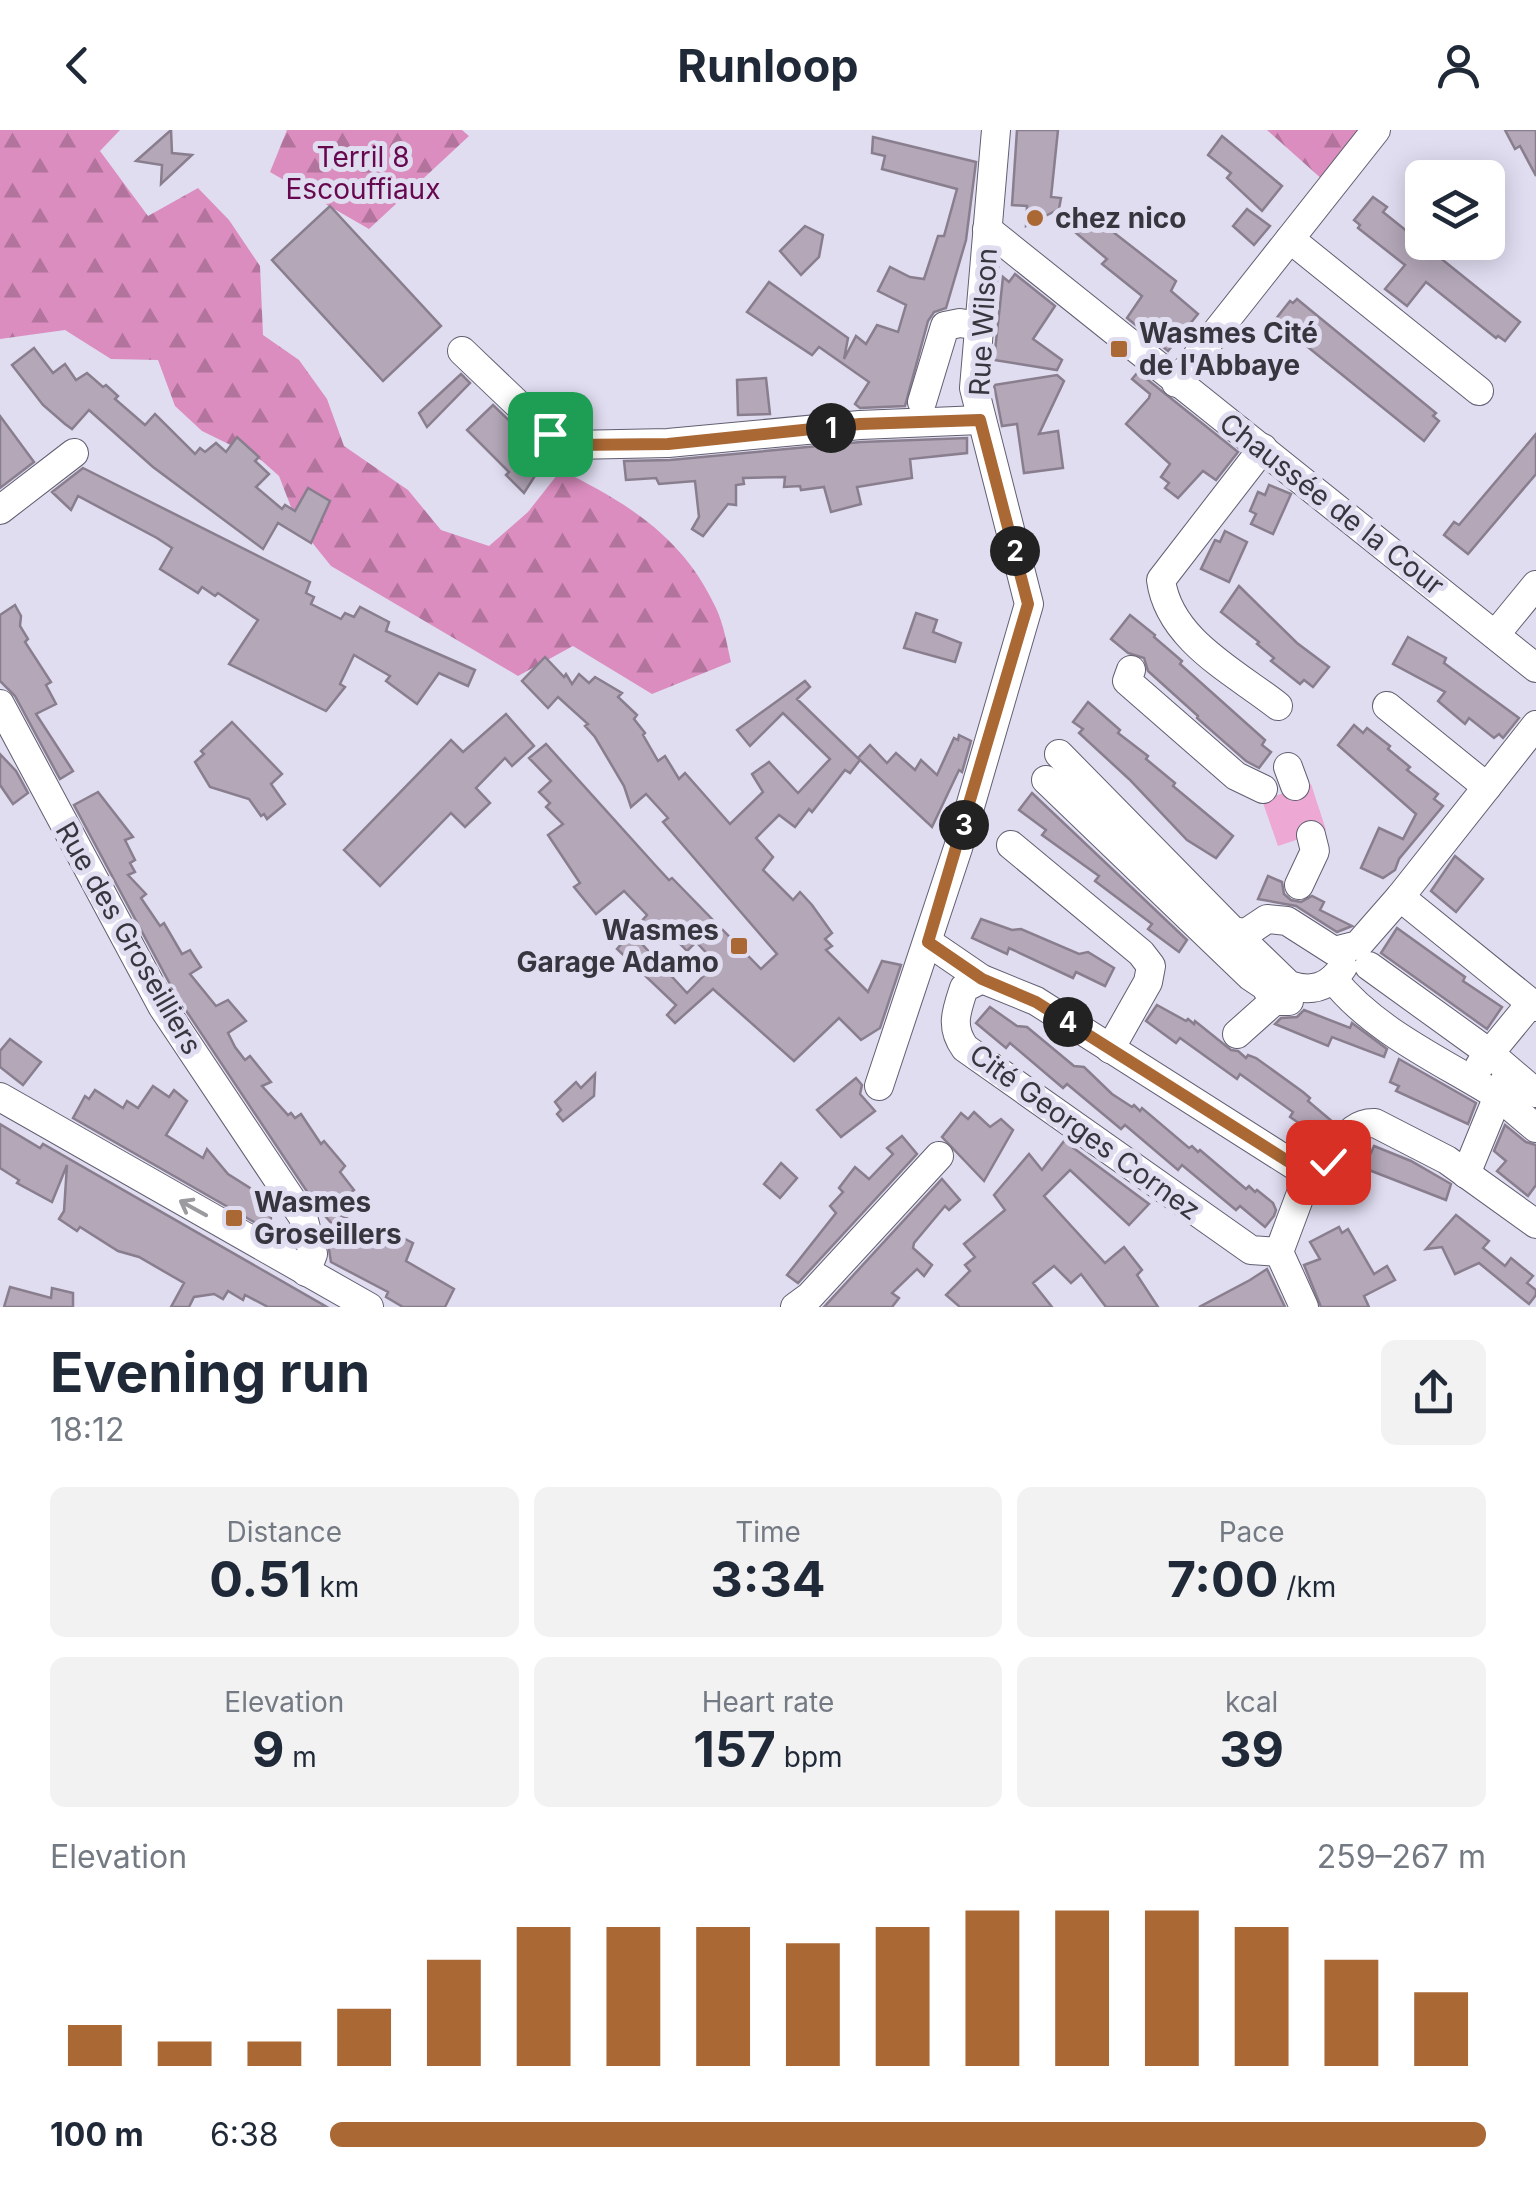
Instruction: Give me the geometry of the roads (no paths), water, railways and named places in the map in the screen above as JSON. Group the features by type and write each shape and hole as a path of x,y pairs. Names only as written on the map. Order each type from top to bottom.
{"street":[{"name":"Rue Wilson","path":"879,1086 928,942 1028,604 974,388 996,130"},
{"path":"1176,382 1376,130"},
{"name":"Chaussée de la Cour","path":"987,229 1536,668"},
{"path":"1290,239 1480,391"},
{"path":"922,402 944,326 960,322 980,326"},
{"path":"462,351 550,434 572,445 668,444 860,424 980,420"},
{"path":"1263,448 1161,580 1168,606 1188,636 1278,706"},
{"path":"0,510 74,453"},
{"path":"1495,634 1536,584"},
{"path":"1131,670 1127,681 1161,700 1189,724 1236,776 1263,790"},
{"name":"Rue des Groseilliers","path":"0,704 162,1006 303,1218 313,1254 306,1272"},
{"path":"1387,706 1487,787"},
{"path":"1237,1034 1274,1001 1342,990 1400,896 1536,725"},
{"path":"1059,754 1289,985 1342,990 1498,1096 1536,1128"},
{"path":"1046,780 1119,847 1169,903 1265,986 1274,1001"},
{"path":"1299,885 1315,850 1311,834"},
{"path":"1011,845 1151,966 1148,982 1110,1049"},
{"path":"1400,896 1534,1005 1499,1060 1471,1079"},
{"path":"1233,931 1246,933 1267,919 1277,920 1287,922 1334,951 1364,955 1536,1093"},
{"path":"928,942 982,979 1036,1002 1288,1162 1310,1169 1328,1162 1354,1127 1364,1122 1375,1123 1448,1160 1536,1224"},
{"name":"Cité Georges Cornez","path":"982,979 964,988 956,1011 956,1036 964,1048 1251,1250 1279,1252"},
{"path":"1466,1174 1498,1096 1499,1060"},
{"path":"0,1097 369,1307"},
{"path":"796,1307 940,1156"},
{"path":"1304,1307 1279,1252 1310,1169"}],"place":[{"name":"chez nico","path":"1035,218"},
{"name":"Wasmes Cité de l'Abbaye","path":"1119,349"},
{"name":"Wasmes Garage Adamo","path":"739,946"},
{"name":"Wasmes Groseillers","path":"234,1218"}],"park label":[{"name":"Terril 8 Escouffiaux","path":"363,173"}]}
